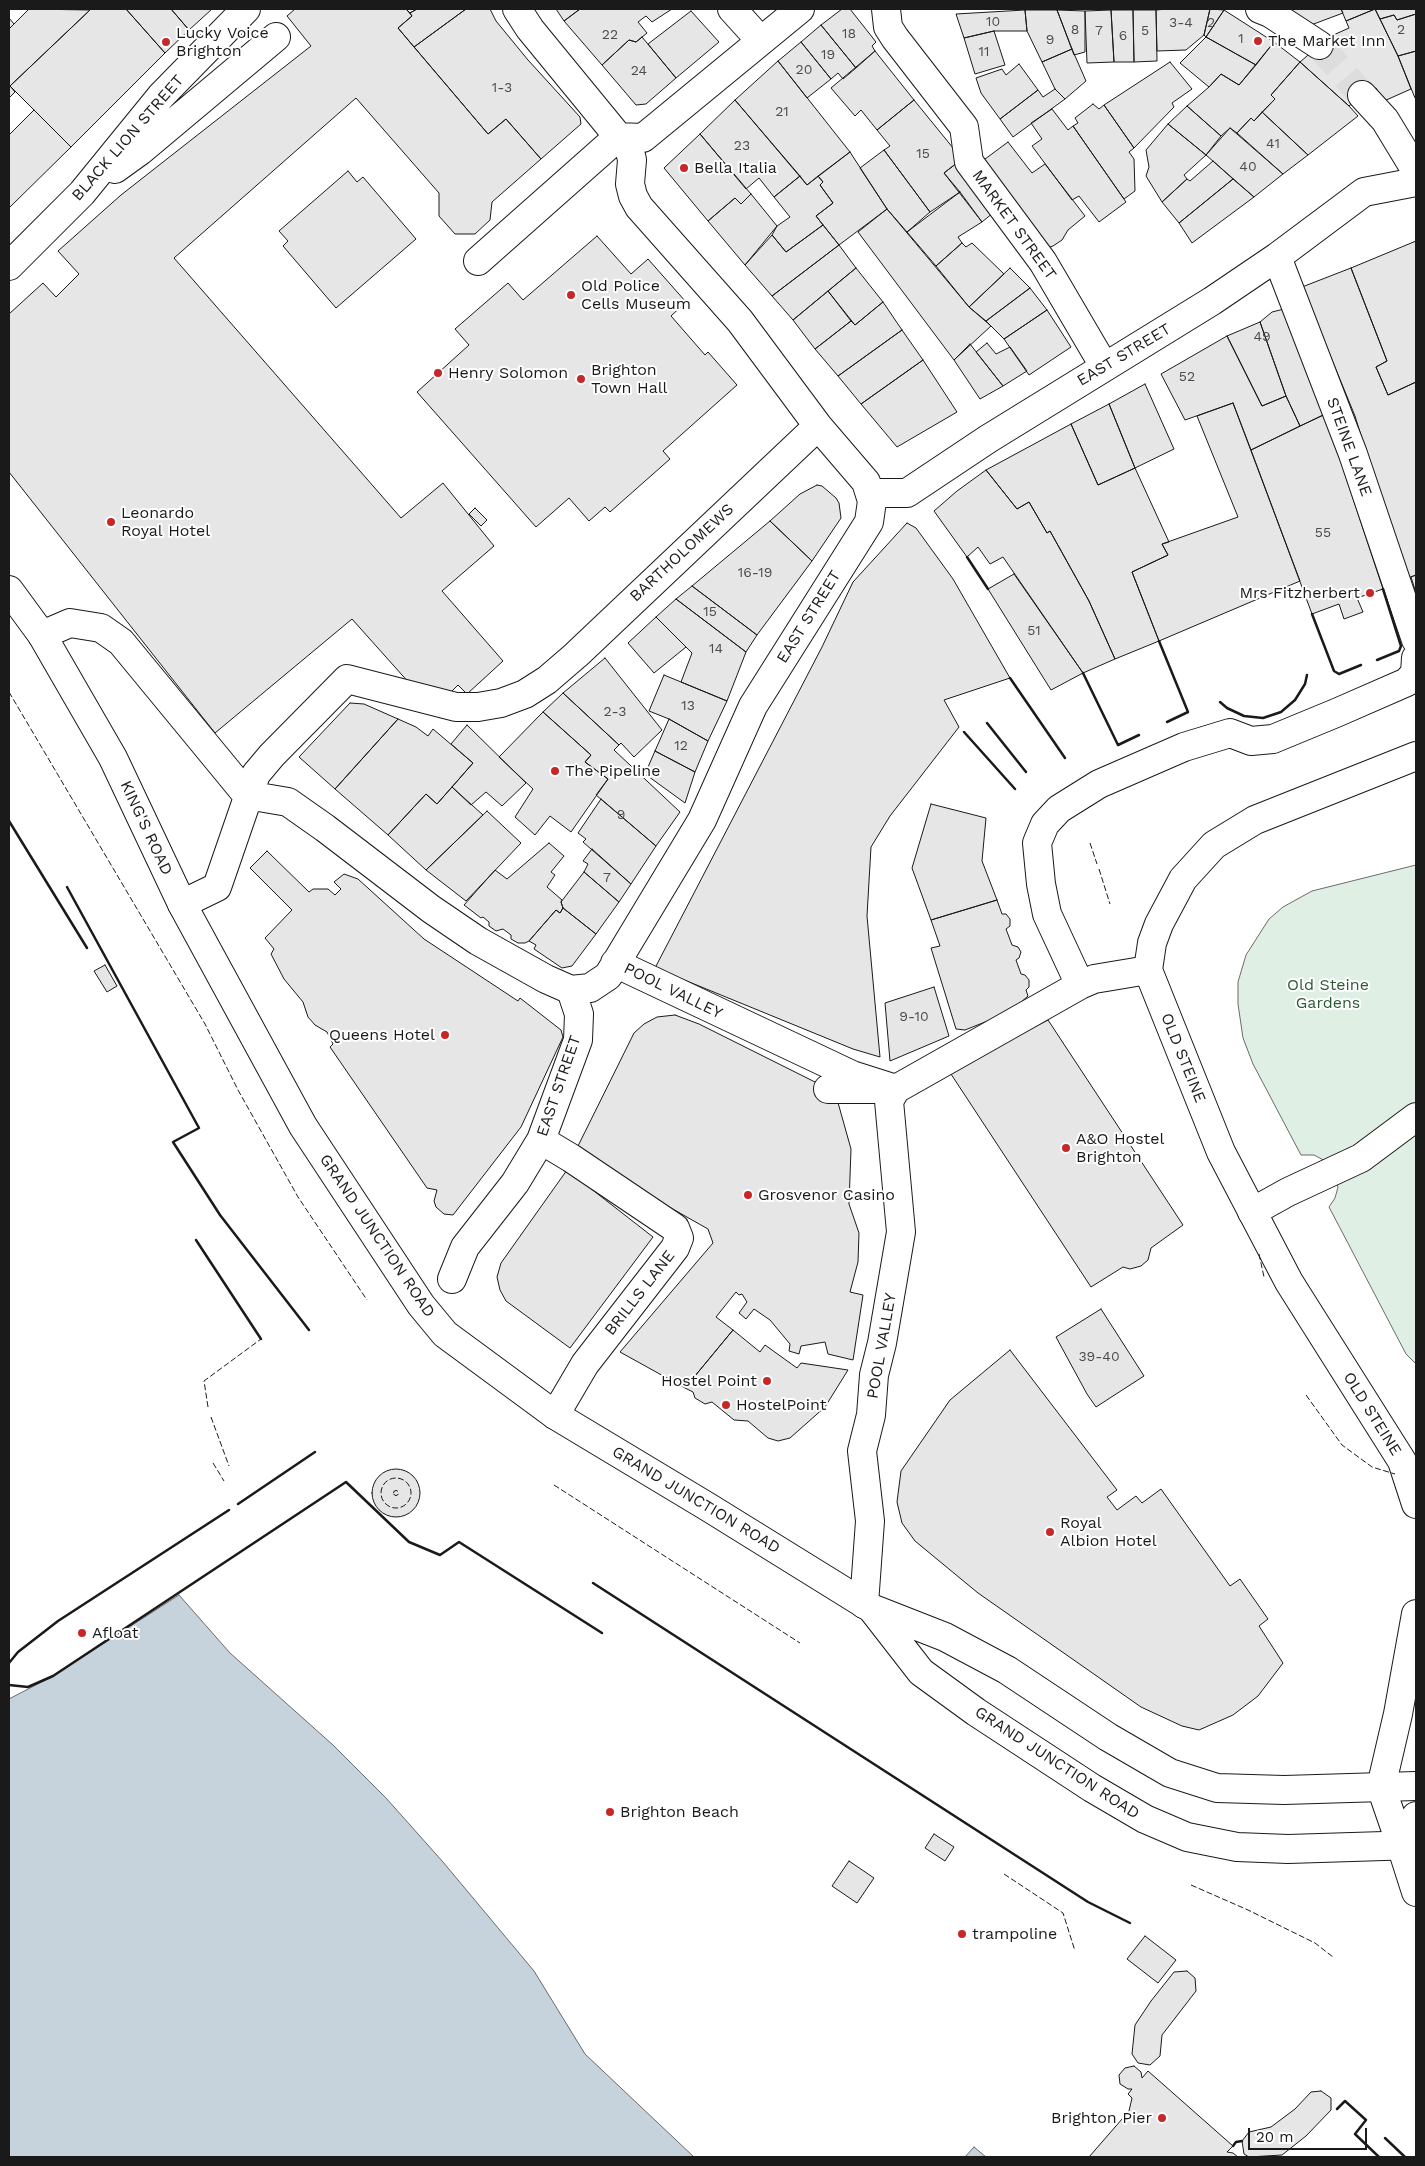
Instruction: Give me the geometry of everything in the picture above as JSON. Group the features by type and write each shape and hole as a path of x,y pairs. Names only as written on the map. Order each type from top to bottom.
{"main road":[{"name":"BLACK LION STREET","path":"9,266 82,193 161,96 246,9"},
{"path":"517,9 530,30 632,155 630,184 633,196 639,207 740,321 818,426 866,482 870,493"},
{"path":"732,9 761,41"},
{"path":"478,261 618,137 643,138 800,9"},
{"name":"MARKET STREET","path":"886,9 888,27 895,38 964,127 969,162 1043,262 1104,366"},
{"path":"1260,9 1270,13 1319,45"},
{"path":"82,193 140,151 276,37"},
{"path":"1362,95 1385,120 1416,171"},
{"name":"EAST STREET","path":"452,1279 465,1248 515,1183 541,1140 578,1040 579,1014 571,990 582,990 596,985 608,976 702,820 753,706 869,522 872,508 870,493 907,493 1104,366 1212,301 1364,192 1416,182"},
{"name":"STEINE LANE","path":"1277,256 1353,454 1416,640"},
{"name":"BARTHOLOMEWS","path":"247,795 256,774 272,754 347,679 456,706 478,707 501,703 525,694 547,680 818,426"},
{"name":"KING'S ROAD","path":"9,590 42,635 113,758 182,904"},
{"path":"42,635 70,623 101,628 121,642 247,795 288,802 332,833 430,909 478,941 546,979 571,990"},
{"path":"1080,985 1047,914 1041,884 1038,843 1045,824 1059,809 1098,784 1184,747 1230,733 1252,741 1273,739 1336,713 1407,682 1415,673 1416,658"},
{"path":"828,1089 896,1090 1080,985 1094,979 1148,970 1152,943 1159,924 1183,879 1214,845 1255,820 1416,756"},
{"path":"182,904 217,887 247,795"},
{"name":"GRAND JUNCTION ROAD","path":"182,904 303,1126 421,1305 446,1334 554,1415 708,1507 867,1606 945,1638 1007,1670 1108,1737 1170,1773 1218,1788 1284,1790 1416,1786"},
{"name":"POOL VALLEY","path":"615,963 843,1071 896,1090 889,1101 901,1232 882,1343 874,1375 871,1415 862,1451 870,1520 867,1606"},
{"name":"OLD STEINE","path":"1148,970 1221,1152 1289,1282 1409,1465 1416,1504"},
{"path":"1252,1212 1288,1192 1361,1158 1416,1117"},
{"name":"BRILLS LANE","path":"541,1140 675,1228 679,1238 675,1248 584,1364 554,1415"},
{"name":"GRAND JUNCTION ROAD","path":"867,1606 921,1672 984,1718 1092,1788 1145,1819 1186,1838 1237,1847 1288,1849 1408,1845"},
{"path":"1416,1614 1400,1705 1381,1787 1408,1845 1416,1892"},
{"path":"1408,1845 1416,1816"}],"green space":[{"name":"Old Steine Gardens","path":"1416,865 1416,1364 1406,1354 1329,1207 1335,1198 1338,1187 1329,1163 1314,1155 1301,1155 1253,1064 1243,1038 1238,1004 1238,982 1246,955 1269,919 1283,907 1312,891"}],"shaded area":[{"path":"179,1595 230,1653 333,1745 386,1798 443,1862 534,1971 585,2054 694,2157 9,2157 9,1699 53,1676"},
{"path":"974,2147 986,2157 965,2157"}],"building":[{"path":"29,9 90,10 10,86 15,92 9,98 9,29"},
{"path":"91,9 126,9 165,53 71,147 10,86"},
{"name":"Lucky Voice Brighton","path":"126,9 171,9 189,30 165,53"},
{"path":"171,9 212,9 189,30"},
{"path":"295,9 406,9 412,16 398,28 488,134 506,119 541,159 492,202 490,220 475,234 455,234 439,216 439,193 356,98 174,258 401,518 443,483 494,546 442,591 503,661 467,694 458,685 444,699 419,694 352,619 215,733 9,472 9,314 43,283 56,297 79,274 58,251 121,195 311,46 287,16"},
{"path":"406,9 417,9 410,13"},
{"path":"417,9 466,9 414,47 398,28 412,16 410,13"},
{"path":"466,9 490,9 496,21 528,60 580,117 581,124 541,159 506,119 488,134 414,47"},
{"path":"556,9 580,9 564,21"},
{"path":"580,9 672,9 652,22 646,16 638,22 647,33 636,42 629,40 602,65 564,21"},
{"path":"842,9 850,9 876,42 872,46 875,51 856,68 821,25"},
{"path":"1210,9 1204,35 1186,50 1157,51 1156,10"},
{"path":"1210,9 1224,10 1206,37 1204,35"},
{"path":"1283,9 1341,9 1343,13 1311,25"},
{"path":"1341,9 1375,9 1346,21"},
{"path":"1375,9 1416,9 1416,14 1397,20 1394,15 1380,19"},
{"path":"1375,9 1398,56 1411,89 1384,101 1376,88 1362,95 1349,106 1300,62 1329,37 1349,28 1346,21"},
{"path":"1025,10 1027,31 994,31 964,38 956,14"},
{"path":"1025,10 1057,10 1072,49 1042,62 1027,31"},
{"path":"1057,10 1085,11 1085,52 1074,55"},
{"path":"1111,10 1114,62 1087,63 1085,11"},
{"path":"1111,10 1133,10 1134,62 1114,62"},
{"path":"1133,10 1156,10 1157,61 1134,62"},
{"path":"1224,10 1274,42 1256,65 1206,37"},
{"path":"691,11 719,42 676,78 648,44"},
{"path":"1416,14 1416,51 1398,56 1380,19 1394,15 1397,20"},
{"path":"9,18 14,24 9,29"},
{"path":"821,25 856,68 843,79 838,73 831,79 801,42"},
{"path":"994,31 1005,65 975,74 964,38"},
{"path":"642,37 676,78 646,104 636,105 602,65 629,40 636,42"},
{"path":"1206,37 1256,65 1239,85 1221,74 1209,87 1180,63"},
{"path":"801,42 831,79 807,98 778,61"},
{"path":"1274,42 1300,62 1271,95 1275,99 1254,121 1251,118 1237,133 1230,128 1221,136 1187,106 1221,74 1239,85"},
{"path":"1072,49 1086,81 1065,99 1055,89 1042,62"},
{"path":"875,51 914,100 877,130 861,110 855,116 831,88"},
{"path":"1416,51 1416,98 1415,98 1398,56"},
{"path":"778,61 850,152 807,185 735,100"},
{"path":"1170,62 1192,89 1172,103 1174,107 1134,148 1104,105"},
{"path":"1300,62 1358,116 1308,155 1262,112 1275,99 1271,95"},
{"path":"1019,64 1038,90 1000,119 981,93 976,78 1002,69 1006,75"},
{"path":"1055,89 1065,99 1013,137 1000,119 1038,90 1043,97"},
{"path":"735,100 800,176 774,197 759,178 746,189 700,134"},
{"path":"914,100 962,159 944,173 960,192 930,212 884,150 890,146 877,130"},
{"path":"1093,104 1099,109 1104,105 1134,148 1129,152 1134,159 1135,191 1124,199 1073,126 1078,123 1075,118"},
{"path":"1187,106 1221,136 1206,155 1168,124"},
{"path":"1052,109 1068,130 1073,126 1126,202 1099,222 1079,196 1072,200 1032,146 1042,139 1031,123"},
{"path":"34,110 71,147 9,208 9,135"},
{"path":"1262,112 1308,155 1283,174 1237,133 1251,118 1254,121"},
{"path":"1168,124 1206,155 1184,175 1187,179 1162,202 1146,176 1149,167 1146,150"},
{"path":"1230,128 1283,174 1254,197 1206,155"},
{"path":"700,134 751,194 741,204 735,198 708,221 664,168"},
{"path":"1008,142 1032,173 1045,164 1085,216 1068,230 1062,240 1053,246 1042,250 977,165"},
{"path":"884,150 930,212 907,232 887,209 860,168"},
{"path":"850,152 887,209 839,245 816,216 833,203 820,185 823,182 818,176"},
{"path":"962,159 999,208 982,222 944,173"},
{"path":"1213,161 1233,179 1179,223 1162,202 1187,179 1190,181"},
{"path":"348,171 357,182 363,177 416,239 336,308 283,246 288,241 279,231"},
{"path":"800,176 807,185 818,176 823,182 820,185 833,203 816,216 823,225 786,252 772,235 777,226 790,217 774,197"},
{"path":"1233,179 1254,197 1192,243 1179,223"},
{"path":"960,192 982,222 958,237 962,243 936,266 907,232"},
{"path":"751,194 777,226 745,265 708,221 735,198 741,204"},
{"path":"887,209 969,307 991,326 954,360 858,232"},
{"path":"823,225 839,245 772,296 745,265 772,235 786,252"},
{"name":"Brighton Town Hall","path":"597,236 631,274 648,259 686,302 671,316 705,355 708,352 737,385 663,451 670,459 610,512 605,507 589,521 569,498 536,527 417,392 469,345 455,329 508,283 523,300"},
{"path":"1416,241 1416,382 1388,395 1376,367 1387,361 1351,268"},
{"path":"962,243 966,247 972,243 1004,274 969,307 936,266"},
{"path":"839,245 856,268 793,320 772,296"},
{"path":"856,268 883,302 855,325 828,291"},
{"path":"1010,268 1030,288 986,321 969,307"},
{"path":"1351,268 1387,361 1376,367 1388,395 1416,382 1416,575 1405,579 1355,416 1302,287"},
{"path":"1030,288 1047,310 1004,339 986,321"},
{"path":"828,291 851,321 815,349 793,320"},
{"path":"883,302 902,330 838,376 815,349 851,321 855,325"},
{"path":"1288,308 1328,413 1300,426 1286,396 1260,322 1272,312"},
{"path":"1047,310 1071,347 1029,375 1004,339"},
{"path":"1260,322 1286,396 1262,406 1227,336"},
{"path":"902,330 923,360 861,404 838,376"},
{"path":"1227,336 1262,406 1286,396 1300,426 1251,450 1233,403 1185,420 1161,374"},
{"path":"987,343 996,354 1010,347 1027,371 1003,386 976,352"},
{"path":"970,344 1003,386 980,399 954,360"},
{"path":"923,360 957,412 897,447 861,404"},
{"path":"1145,384 1174,449 1135,468 1109,404"},
{"path":"1233,403 1300,581 1159,641 1132,572 1168,555 1162,544 1238,517 1197,416"},
{"path":"1109,404 1135,468 1098,485 1071,424"},
{"path":"1325,414 1383,589 1357,598 1363,612 1344,619 1339,604 1312,614 1251,450"},
{"path":"1071,424 1098,485 1135,468 1169,542 1162,544 1168,555 1132,572 1159,641 1115,659 1089,601 1050,531 1047,533 1029,502 1017,509 986,470"},
{"path":"986,470 1017,509 1029,502 1047,533 1050,531 1089,601 1115,659 1083,673 1003,557 990,564 978,547 967,557 934,511"},
{"path":"817,485 822,486 836,498 839,503 841,518 812,561 770,521 800,494"},
{"path":"475,508 487,520 481,526 469,514"},
{"path":"770,521 812,561 757,635 692,586"},
{"path":"907,523 916,528 953,579 1010,678 944,700 959,727 890,816 871,847 867,916 880,1057 853,1049 655,968 822,647 853,582"},
{"path":"1014,574 1083,673 1051,690 988,589"},
{"path":"1416,575 1416,593 1411,577"},
{"path":"692,586 757,635 746,652 676,599"},
{"path":"676,599 746,652 727,701 681,682 692,653 656,617"},
{"path":"656,617 686,647 654,673 628,643"},
{"path":"605,658 662,730 634,757 621,743 619,745 563,693"},
{"path":"664,675 727,701 708,741 669,719 649,711"},
{"path":"563,693 619,745 614,750 680,812 656,846 596,795 608,779 585,762 591,755 543,712"},
{"path":"350,703 364,704 398,719 335,789 299,757"},
{"name":"The Pipeline","path":"543,712 591,755 585,762 608,779 571,832 550,816 535,835 515,817 533,789 499,757"},
{"path":"398,719 416,727 428,736 433,729 473,763 437,804 426,794 388,835 335,789"},
{"path":"669,719 708,741 695,772 655,751"},
{"path":"467,725 526,783 502,806 486,792 471,805 452,787 473,763 451,744"},
{"path":"655,751 695,772 685,803 645,774"},
{"path":"452,787 483,815 426,870 388,835 426,794 437,804"},
{"path":"601,799 656,846 631,884 583,842 586,839 578,833"},
{"path":"931,804 986,818 982,861 997,900 931,920 912,868"},
{"path":"487,811 521,843 466,901 426,870"},
{"path":"549,843 564,856 551,872 555,875 547,887 562,900 563,908 560,913 556,910 529,941 518,943 511,939 511,935 503,929 496,931 489,926 489,922 483,917 481,918 464,905 495,870 507,879"},
{"path":"592,849 631,884 619,902 584,872 588,864 583,861"},
{"name":"Queens Hotel","path":"267,851 309,892 313,889 328,889 335,895 341,889 334,882 344,874 358,879 424,939 518,1001 520,998 561,1030 563,1037 521,1127 453,1215 444,1214 436,1207 434,1201 437,1190 427,1188 330,1047 333,1044 327,1032 315,1025 308,1017 303,1002 284,979 271,954 274,949 265,938 292,910 250,868"},
{"path":"584,872 619,902 596,934 563,908 561,902"},
{"path":"997,900 1002,914 1006,914 1010,919 1010,926 1006,929 1012,945 1018,947 1021,952 1016,960 1021,974 1025,975 1029,980 1029,987 1026,990 1028,996 1010,1012 965,1030 956,1029 931,948 940,946 931,920"},
{"path":"563,908 596,934 572,966 562,968 534,949 536,945 529,941 556,910 560,913"},
{"path":"105,965 117,986 107,992 94,971"},
{"path":"934,987 949,1036 890,1061 885,1003"},
{"name":"Grosvenor Casino","path":"675,1015 699,1024 835,1092 851,1149 849,1204 859,1233 858,1262 850,1292 863,1295 853,1360 828,1354 825,1342 801,1346 799,1354 789,1351 790,1344 770,1320 754,1309 746,1319 739,1313 747,1302 742,1294 739,1295 736,1292 716,1317 733,1330 685,1388 620,1352 713,1243 708,1229 581,1157 578,1146 634,1033 644,1024 657,1017"},
{"name":"A&O Hostel Brighton","path":"1048,1020 1183,1225 1151,1248 1148,1260 1141,1266 1130,1269 1123,1267 1091,1287 949,1071"},
{"path":"567,1170 653,1237 570,1348 506,1301 500,1290 497,1277 501,1263"},
{"path":"1101,1309 1144,1376 1096,1407 1056,1337"},
{"name":"Hostel Point","path":"733,1330 760,1352 765,1345 797,1368 801,1363 848,1370 825,1407 790,1438 778,1441 768,1438 748,1421 734,1420 712,1402 705,1404 695,1398 693,1392 685,1388"},
{"name":"Royal Albion Hotel","path":"1010,1350 1117,1490 1107,1497 1117,1510 1136,1496 1142,1503 1161,1489 1230,1586 1240,1579 1268,1619 1259,1626 1283,1663 1258,1696 1233,1715 1199,1730 1182,1726 1141,1707 978,1593 915,1541 902,1523 897,1502 901,1471 950,1400"},
{"path":"396,1469 405,1471 413,1476 418,1484 420,1493 418,1502 413,1510 405,1515 396,1517 387,1515 379,1510 374,1502 372,1493 374,1484 379,1476 387,1471"},
{"path":"934,1834 954,1847 945,1861 925,1848"},
{"path":"849,1861 874,1878 857,1903 832,1886"},
{"path":"1145,1936 1176,1960 1158,1983 1127,1959"},
{"path":"1187,1971 1195,1978 1196,1991 1162,2035 1160,2056 1150,2065 1138,2063 1132,2054 1135,2025 1174,1972"},
{"name":"Brighton Pier","path":"1134,2066 1141,2072 1142,2078 1148,2071 1233,2146 1227,2152 1233,2153 1238,2157 1089,2157 1129,2111 1132,2098 1128,2094 1132,2089 1128,2089 1120,2084 1119,2075 1125,2068"},
{"path":"1321,2091 1331,2098 1331,2110 1306,2136 1282,2155 1249,2157 1244,2154 1242,2141 1249,2132 1271,2127 1295,2109 1311,2092"}],"tunnel":[{"path":"1319,45 1362,95"}],"fence":[{"path":"9,692 205,1024 238,1090 298,1197 367,1300"},
{"path":"1090,843 1097,864"},
{"path":"1099,869 1110,904"},
{"path":"1259,1254 1264,1277"},
{"path":"208,1407 204,1381 261,1339"},
{"path":"1306,1395 1342,1445 1372,1467 1395,1474"},
{"path":"211,1417 229,1466"},
{"path":"213,1463 224,1481"},
{"path":"396,1478 407,1482 411,1493 407,1504 396,1508 385,1504 381,1493 385,1482 396,1478"},
{"path":"554,1485 800,1643"},
{"path":"396,1490 399,1493 396,1496 393,1493 396,1490"},
{"path":"1004,1874 1063,1913 1075,1951"},
{"path":"1191,1885 1248,1910 1315,1943 1333,1957"}],"wall":[{"path":"967,557 988,589"},
{"path":"1377,660 1399,651 1401,646 1383,589"},
{"path":"1312,614 1334,671 1339,674 1361,665"},
{"path":"1159,641 1188,712 1167,722"},
{"path":"1083,673 1118,745 1139,735"},
{"path":"1220,702 1227,708 1244,716 1263,718 1281,712 1295,700 1305,684 1307,675"},
{"path":"1010,678 1065,758"},
{"path":"987,723 1026,772"},
{"path":"964,732 1015,789"},
{"path":"9,821 87,948"},
{"path":"67,887 199,1128 173,1142 220,1215 309,1330"},
{"path":"196,1240 261,1339"},
{"path":"238,1504 315,1452"},
{"path":"9,1685 28,1687 53,1676 346,1482 409,1542 440,1555 459,1542 602,1633"},
{"path":"9,1663 18,1652 58,1621 229,1510"},
{"path":"593,1583 1088,1902 1130,1923"},
{"path":"1337,2109 1345,2101 1366,2120 1355,2134 1379,2157"},
{"path":"1385,2138 1405,2157"},
{"path":"1233,2146 1236,2142 1242,2141"}],"place":[{"name":"The Market Inn","path":"1258,41"},
{"name":"Lucky Voice Brighton","path":"166,42"},
{"name":"Bella Italia","path":"684,168"},
{"name":"Old Police Cells Museum","path":"571,295"},
{"name":"Henry Solomon","path":"438,373"},
{"name":"Brighton Town Hall","path":"581,379"},
{"name":"Leonardo Royal Hotel","path":"111,522"},
{"name":"Mrs Fitzherbert","path":"1370,593"},
{"name":"The Pipeline","path":"555,771"},
{"name":"Queens Hotel","path":"445,1035"},
{"name":"A&O Hostel Brighton","path":"1066,1148"},
{"name":"Grosvenor Casino","path":"748,1195"},
{"name":"Hostel Point","path":"767,1381"},
{"name":"HostelPoint","path":"726,1405"},
{"name":"Royal Albion Hotel","path":"1050,1532"},
{"name":"Afloat","path":"82,1633"},
{"name":"Brighton Beach","path":"610,1812"},
{"name":"trampoline","path":"962,1934"},
{"name":"Brighton Pier","path":"1162,2118"}]}
